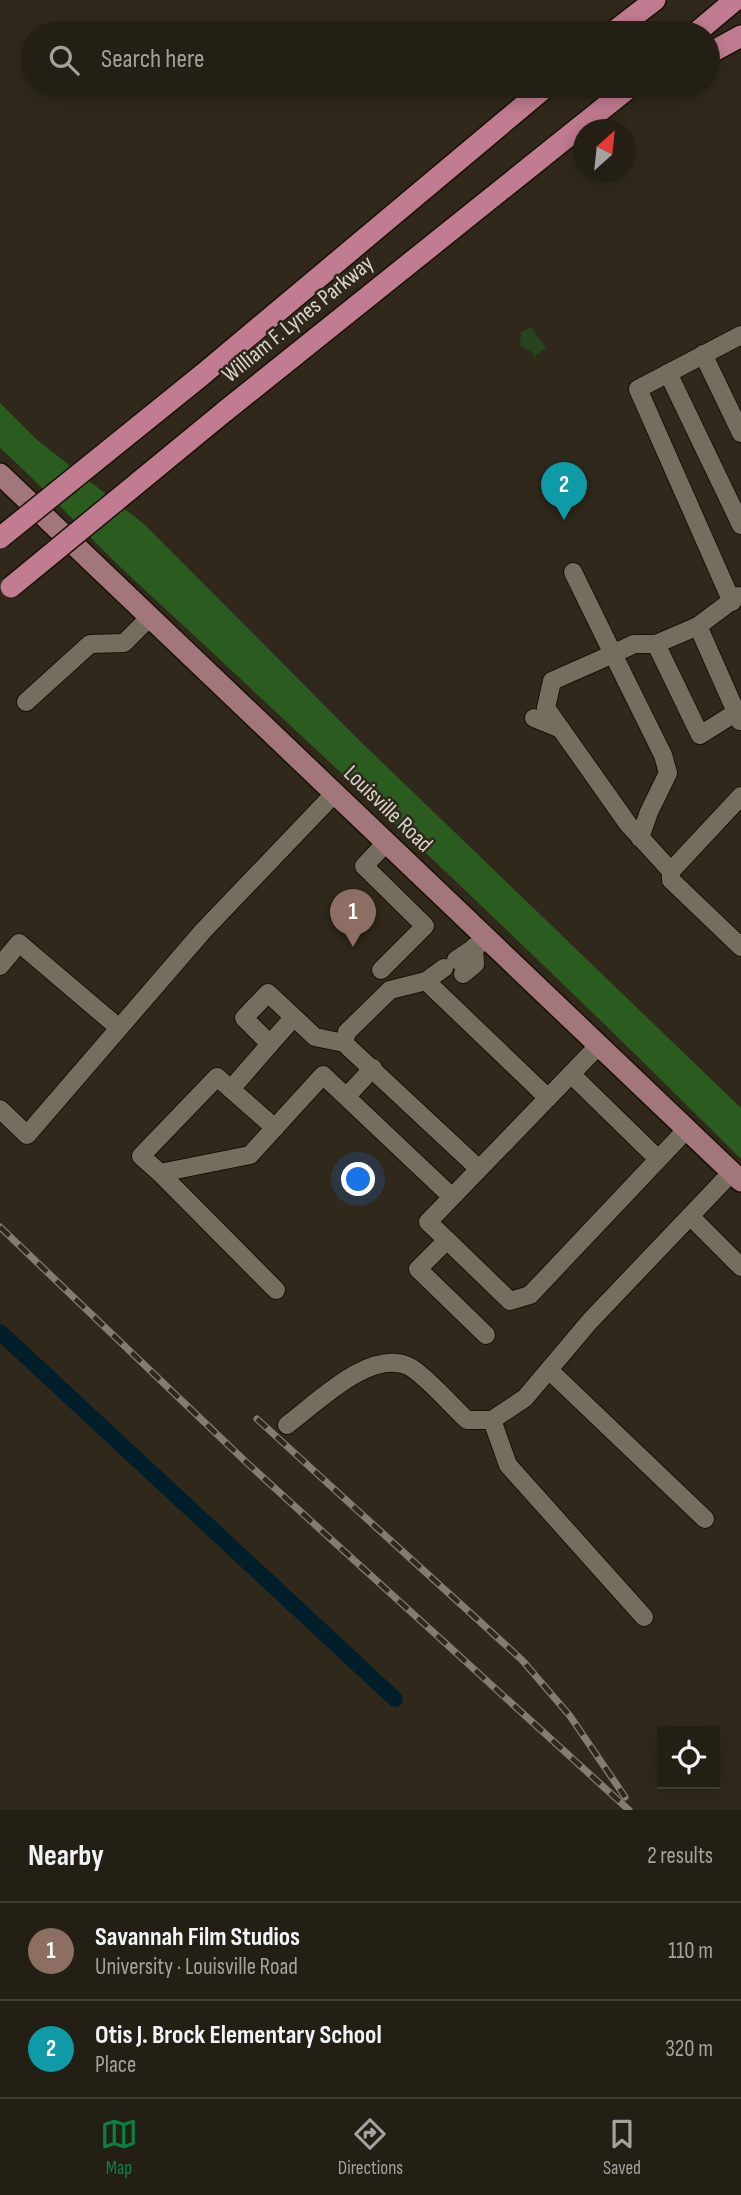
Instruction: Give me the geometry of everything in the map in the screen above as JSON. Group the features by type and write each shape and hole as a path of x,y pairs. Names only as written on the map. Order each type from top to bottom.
{"highway":[{"path":"622,21 642,0"},
{"path":"627,21 655,0"},
{"path":"710,21 735,0"},
{"path":"720,47 741,36"},
{"name":"William F. Lynes Parkway","path":"0,538 202,375 534,98"},
{"name":"William F. Lynes Parkway","path":"5,591 616,98"},
{"path":"611,102 619,98"}],"main road":[{"name":"Louisville Road","path":"0,474 386,843 481,943 598,1045 737,1177"}],"street":[{"path":"671,871 640,838 546,708 552,681 634,645 656,644 698,626 736,598 638,388 737,334"},
{"path":"703,354 741,433"},
{"path":"668,373 741,525"},
{"path":"573,572 663,755 668,773 640,838"},
{"path":"26,702 90,644 124,643 150,617"},
{"path":"656,644 700,735 738,718 698,626"},
{"path":"534,718 561,729"},
{"path":"0,1109 27,1135 203,932 334,794"},
{"path":"741,796 671,871 671,880 741,947"},
{"path":"381,970 425,926 364,866 386,843"},
{"path":"0,965 19,943 118,1028"},
{"path":"344,1043 348,1032 390,990 432,987 454,971 481,943"},
{"path":"432,987 548,1098"},
{"path":"270,1044 244,1018 268,993 315,1037 344,1043 479,1169"},
{"path":"232,1089 293,1018"},
{"path":"598,1045 428,1222 510,1301 530,1295 687,1129"},
{"path":"347,1096 373,1068"},
{"path":"571,1074 658,1159"},
{"path":"160,1173 250,1155 323,1075 452,1197"},
{"path":"275,1128 218,1077 141,1156 276,1290"},
{"path":"287,1424 358,1371 384,1363 410,1367 467,1420 492,1420 525,1398 690,1216 737,1177"},
{"path":"690,1216 741,1267"},
{"path":"447,1240 418,1269 486,1335"},
{"path":"549,1370 705,1518"},
{"path":"492,1420 508,1465 644,1617"}],"green space":[{"path":"531,327 546,348 533,358 533,353 520,345 521,332"},
{"path":"0,403 36,439 145,525 362,743 741,1108 741,1159 515,938 132,578 0,448"}],"waterway":[{"path":"0,1332 395,1699"}],"railway":[{"path":"0,1227 246,1462 629,1810"},
{"path":"257,1419 522,1660 570,1716 625,1797"}],"place":[{"name":"Otis J. Brock Elementary School","path":"564,520"},
{"name":"Savannah Film Studios","path":"353,947"}]}
